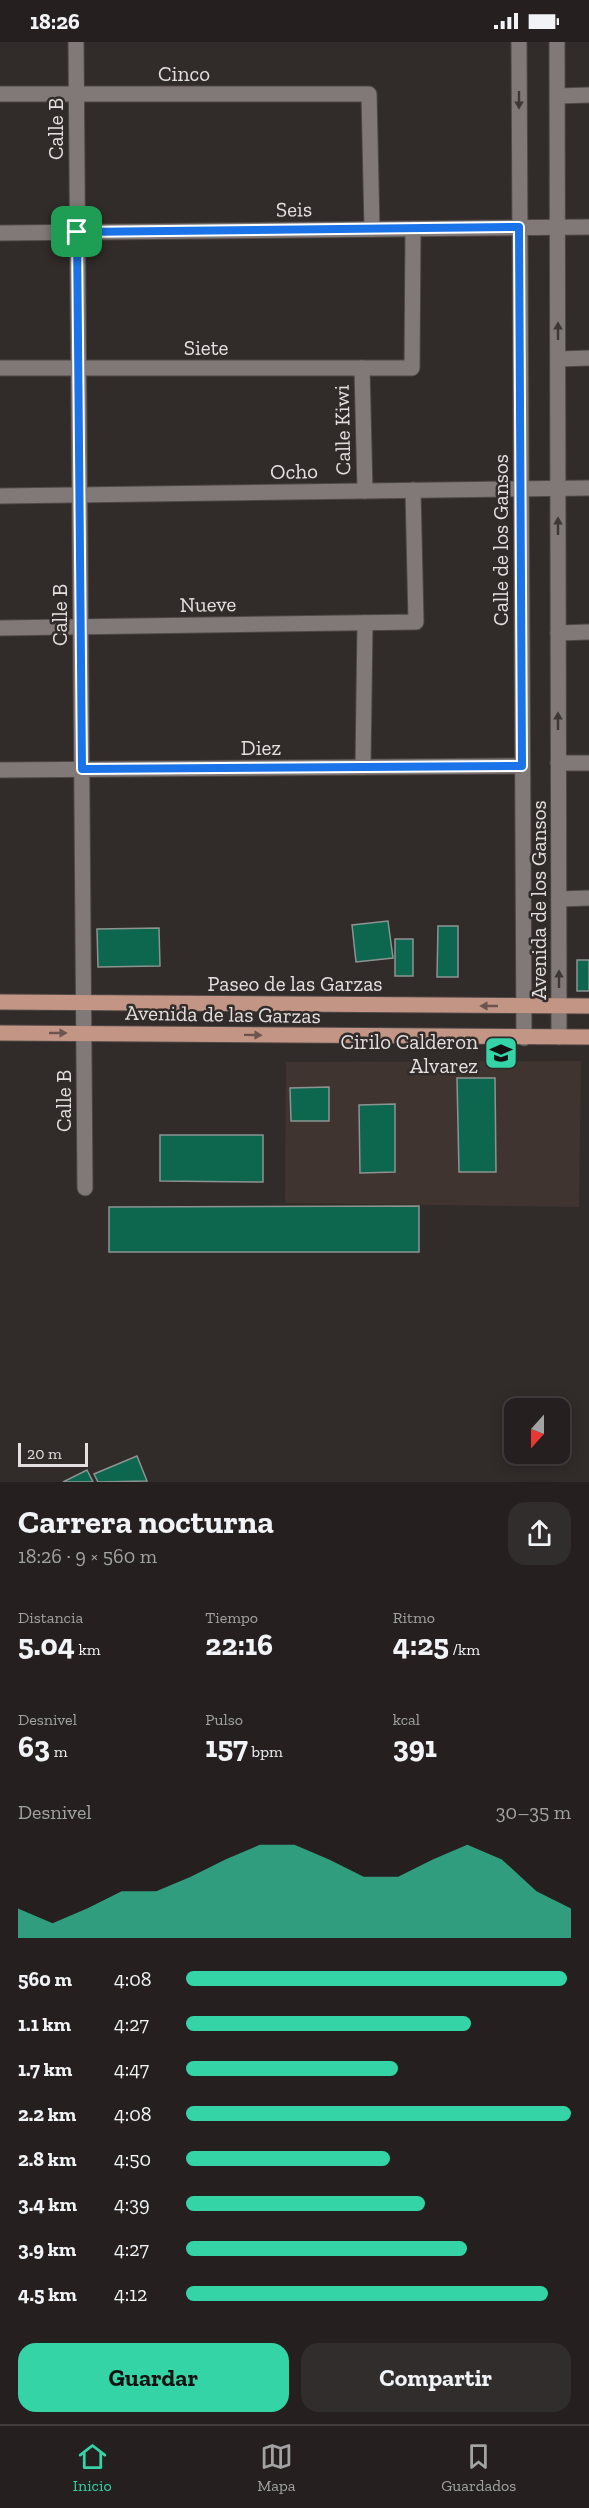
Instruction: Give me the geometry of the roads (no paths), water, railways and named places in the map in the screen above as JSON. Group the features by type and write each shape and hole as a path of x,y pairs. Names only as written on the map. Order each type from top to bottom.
{"main road":[{"name":"Paseo de las Garzas","path":"0,1002 589,1006"},
{"name":"Avenida de las Garzas","path":"0,1034 589,1038"}],"street":[{"name":"Calle B","path":"76,42 85,1188"},
{"name":"Calle de los Gansos","path":"519,42 524,1038"},
{"name":"Avenida de los Gansos","path":"557,42 559,1037"},
{"name":"Cinco","path":"0,94 369,94 372,229"},
{"path":"558,96 589,95"},
{"name":"Seis","path":"0,233 589,227"},
{"name":"Siete","path":"0,368 412,368 413,229"},
{"path":"558,359 589,358"},
{"name":"Calle Kiwi","path":"362,368 364,491"},
{"name":"Ocho","path":"0,496 589,488"},
{"name":"Nueve","path":"0,628 416,622 413,490"},
{"path":"363,767 365,623"},
{"path":"558,633 589,632"},
{"path":"558,763 589,763"},
{"name":"Diez","path":"0,770 522,766"},
{"path":"559,899 589,898"}],"place":[{"name":"Cirilo Calderon Alvarez","path":"501,1053"}]}
